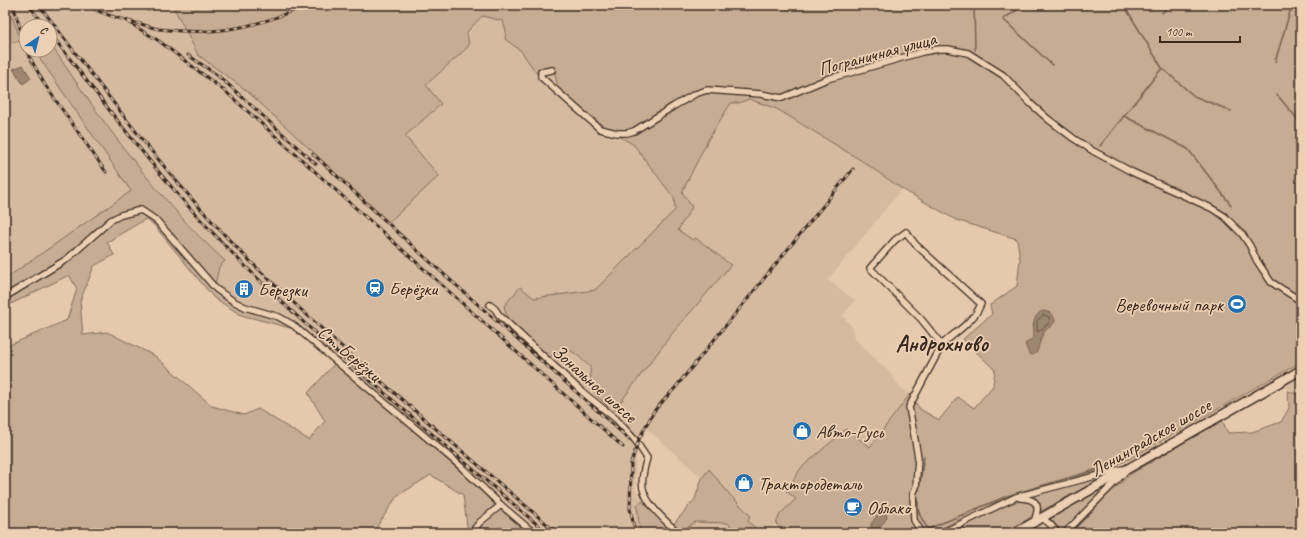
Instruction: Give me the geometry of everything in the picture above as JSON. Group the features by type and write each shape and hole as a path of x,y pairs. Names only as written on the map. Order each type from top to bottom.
{"highway":[{"name":"Ленинградское шоссе","path":"1015,533 1301,370"}],"street":[{"name":"Пограничная улица","path":"552,70 542,72 541,77 600,129 627,133 642,127 695,94 707,90 761,94 782,98 827,80 922,52 948,49 968,54 1003,75 1038,111 1073,138 1120,166 1211,208 1224,216 1242,234 1250,246 1256,261 1272,282 1301,301"},
{"name":"Ст. Берёзки","path":"5,297 67,259 111,220 121,215 141,210 157,221 216,289 223,295 245,307 279,317 293,325 458,464 501,506 534,533"},
{"path":"922,533 914,520 913,494 916,487 918,457 909,407 942,346 948,338 968,323 981,304 915,244 906,232 895,240 870,268 921,319 942,346"},
{"name":"Зональное шоссе","path":"490,305 580,390 616,419 635,440 647,458 643,483 643,491 646,498 660,516 678,533"},
{"path":"942,533 1016,497 1130,467"},
{"path":"1065,533 1130,467"},
{"path":"1016,497 1030,498 1037,506 1038,512 1034,522"},
{"path":"471,533 480,522 501,506"},
{"path":"1042,518 1050,524 1057,533"}],"shaded area":[{"path":"5,5 8,5 18,33 18,42 5,44"},
{"path":"8,5 173,6 198,55 247,91 405,136 441,104 426,85 469,46 467,32 482,16 503,21 506,31 505,39 521,51 537,74 554,68 607,129 634,145 674,198 675,210 595,290 534,298 520,287 504,306 508,320 576,354 590,367 591,381 671,335 731,265 696,238 694,240 678,230 682,192 709,138 731,103 739,103 749,99 777,109 862,161 902,189 828,280 855,300 843,316 852,327 856,340 890,373 900,387 910,394 870,447 817,455 801,468 796,499 780,514 776,524 767,533 761,533 748,521 750,515 730,495 709,470 702,478 646,428 636,453 635,490 642,501 637,505 640,533 528,533 494,504 467,477 294,329 244,309 214,289 219,267 224,261 176,211 128,154 77,83 58,55 58,18 18,18 18,33"},
{"path":"170,5 1301,5 1301,362 1124,462 984,506 933,533 785,533 776,524 780,514 796,499 786,491 801,468 846,429 870,447 910,394 920,409 939,420 958,397 974,408 993,386 995,370 963,339 992,314 990,305 1017,286 1020,259 1017,239 956,220 902,189 862,161 777,109 749,99 739,103 731,103 709,138 682,192 692,207 678,230 693,240 696,238 731,265 671,335 613,412 597,396 591,381 590,367 568,349 549,357 508,320 504,306 520,287 534,298 595,290 675,210 674,198 634,145 607,129 558,89 554,68 537,74 521,51 505,39 506,31 503,21 482,16 467,32 469,46 426,85 441,104 405,136 439,176 389,222 247,91 198,55 173,6"},
{"path":"18,42 18,58 40,58 131,191 5,279 5,44"},
{"path":"58,55 94,108 142,171 188,224 225,261 219,267 214,289 222,296 278,319 294,329 241,315 214,298 153,224 146,219 107,242 114,255 94,266 80,301 83,335 107,332 155,356 212,406 244,415 258,409 309,440 325,421 308,393 335,363 467,477 494,504 528,533 468,533 463,495 431,475 397,496 373,533 5,533 5,347 67,320 77,289 69,275 5,307 5,279 131,191 40,58 58,58"},
{"path":"1301,377 1301,396 1288,391 1284,386"},
{"path":"1288,391 1301,396 1301,533 1071,533 1131,474 1222,420 1228,433 1252,432 1281,422 1289,408"},
{"path":"709,469 730,495 750,515 748,521 761,533 737,533 728,523 695,522 679,533 640,533 637,505 642,501 671,527 695,499 702,478"},
{"path":"1097,477 1099,480 1041,511 1041,506 1037,498 1033,495"},
{"path":"1098,490 1099,493 1062,533 1060,533 1058,526 1050,519"},
{"path":"1022,501 1032,505 1034,509 1033,514 1028,519 1003,533 951,533 996,509"},
{"path":"695,522 728,523 737,533 679,533"}],"water":[{"path":"23,65 31,78 23,84 13,69"},
{"path":"1042,311 1051,313 1055,321 1043,335 1037,352 1033,355 1029,354 1025,344 1033,338 1033,326 1036,316"},
{"path":"879,513 886,513 887,518 875,533 871,533 871,524"}],"waterway":[{"path":"974,5 975,50"},
{"path":"1025,5 1003,19 1052,65"},
{"path":"1124,5 1162,68 1194,96 1231,111"},
{"path":"1162,13 1169,5"},
{"path":"1275,62 1292,5"},
{"path":"1100,146 1162,68"},
{"path":"1277,95 1301,123"},
{"path":"1124,116 1188,149 1231,205"},
{"path":"918,496 919,513 928,529 1007,496 1095,470 1157,439"},
{"path":"919,490 924,456"}],"railway":[{"path":"13,5 18,22"},
{"path":"29,5 38,18"},
{"path":"39,5 114,104 166,169 250,261 363,366 557,533"},
{"path":"86,5 99,12 127,21 159,29 178,31 215,31 252,25 288,13 305,5"},
{"path":"128,22 159,41 226,92 623,447"},
{"path":"58,43 120,124 182,200 240,262 323,340 547,533"},
{"path":"188,55 217,75 316,164"},
{"path":"30,58 45,85 106,172"},
{"path":"313,154 419,252 629,439"},
{"path":"634,526 630,509 631,463 639,439 654,411 675,388 853,169"}],"place":[{"name":"Берёзки","path":"375,288"},
{"name":"Березки","path":"244,289"},
{"name":"Веревочный парк","path":"1237,304"},
{"name":"Авто-Русь","path":"802,431"},
{"name":"Трактородеталь","path":"744,483"},
{"name":"Облако","path":"853,507"}],"district":[{"name":"Андрохново","path":"942,343"}]}
